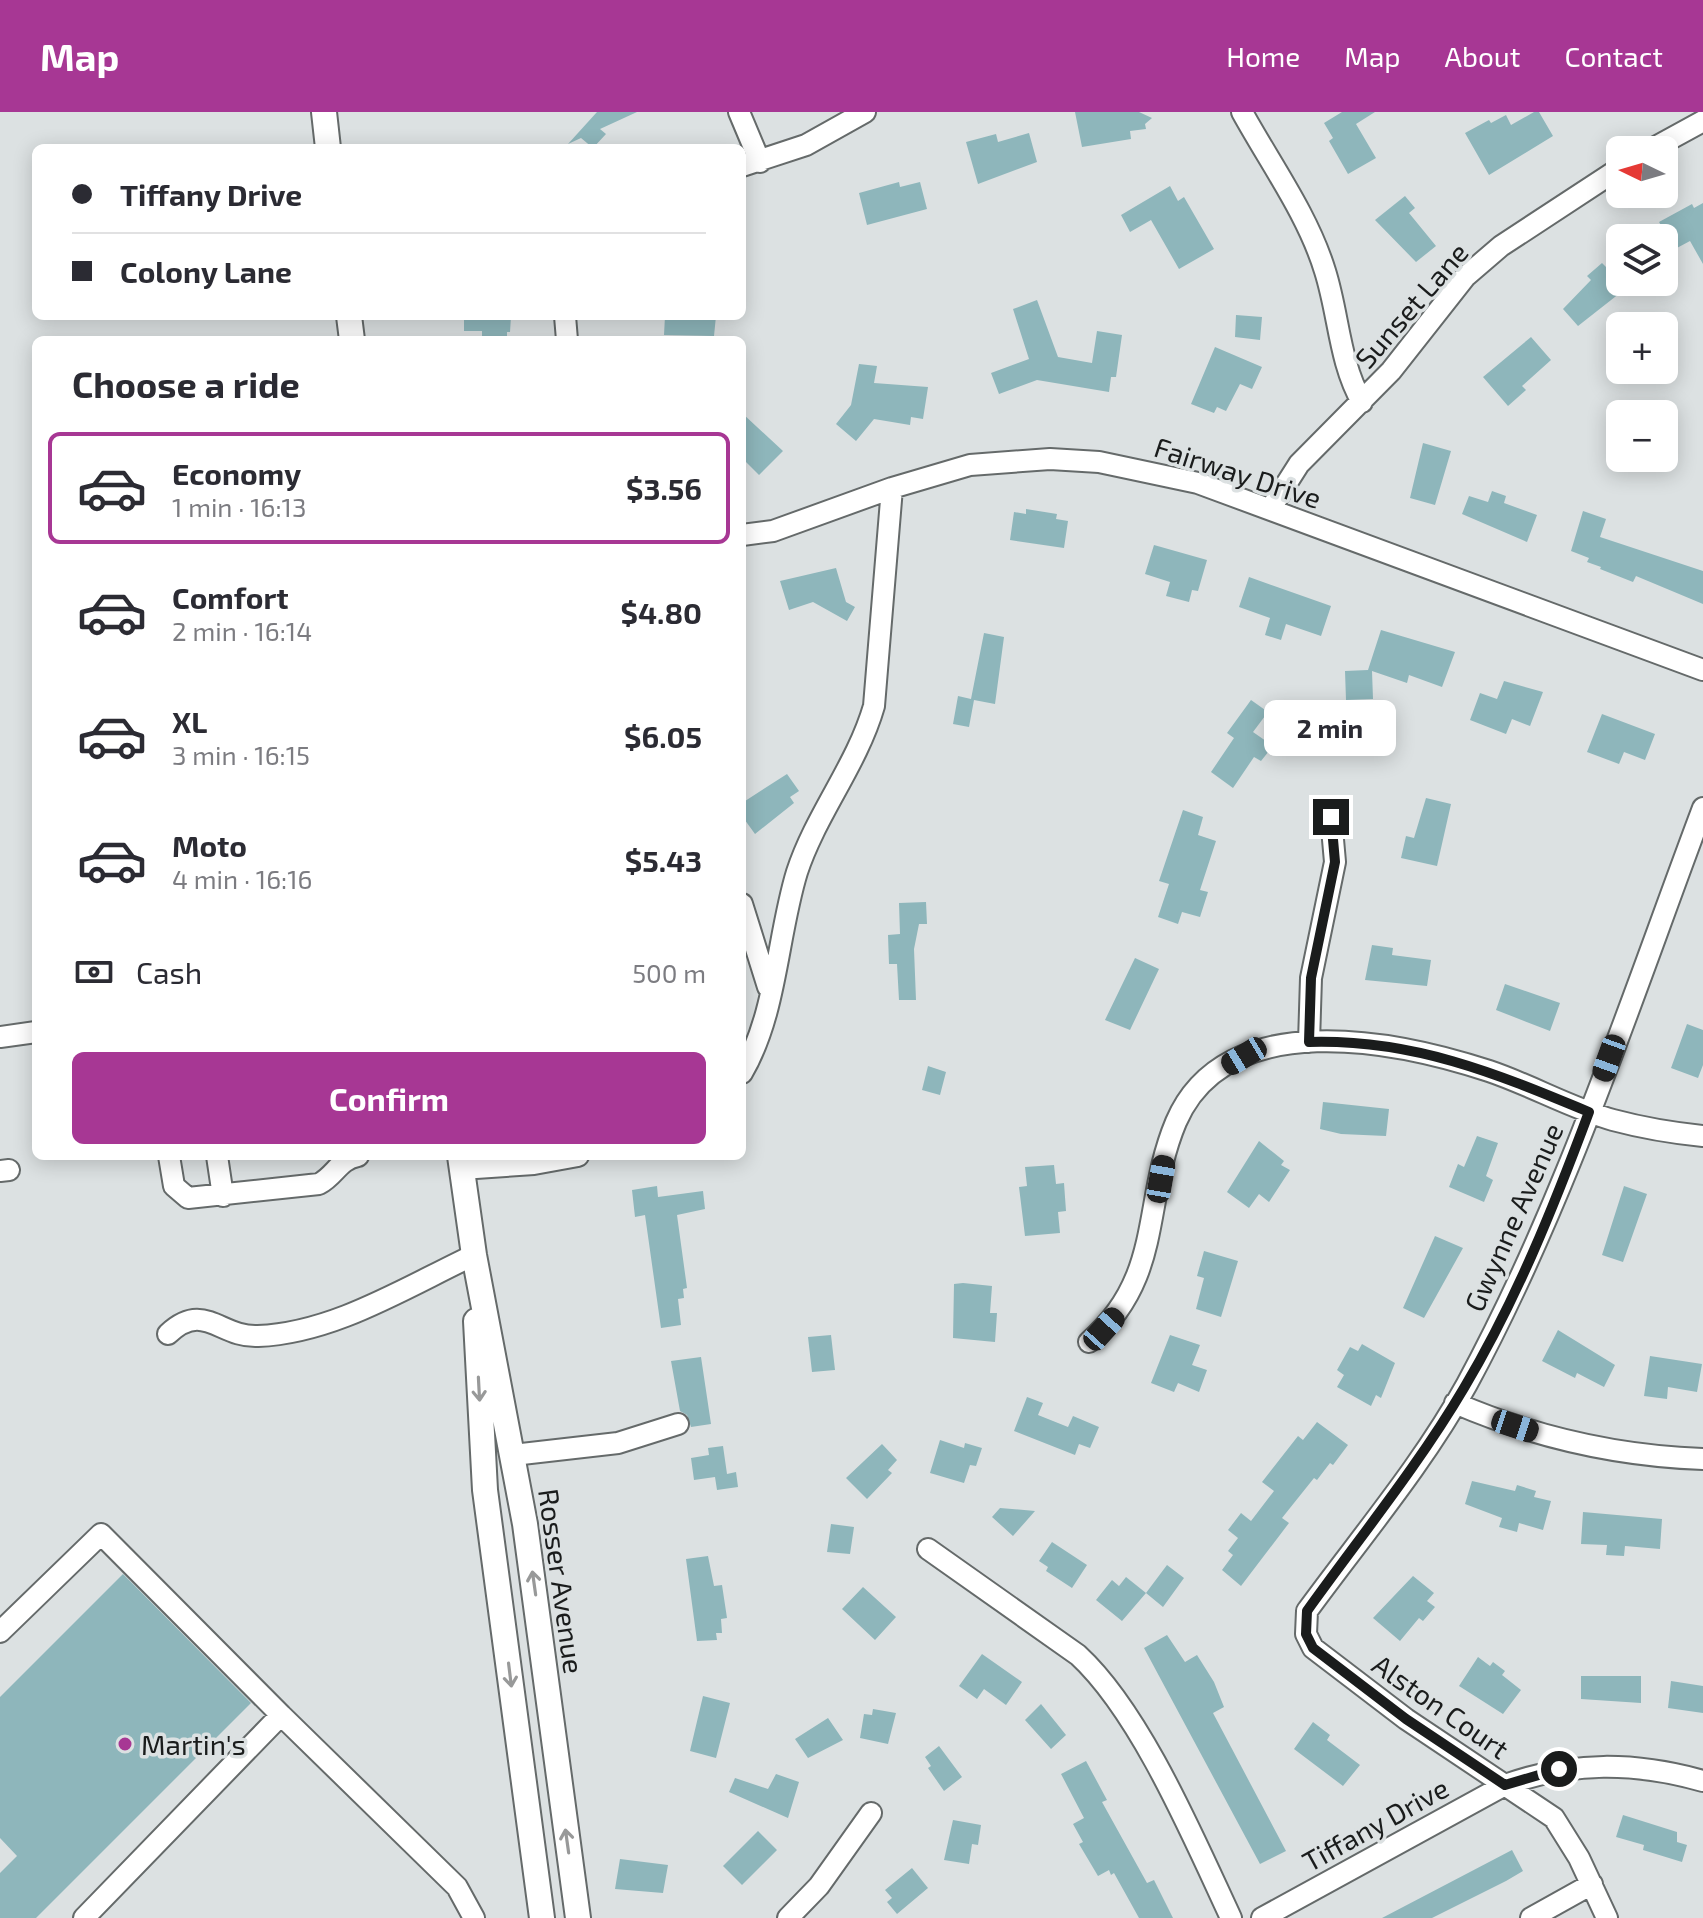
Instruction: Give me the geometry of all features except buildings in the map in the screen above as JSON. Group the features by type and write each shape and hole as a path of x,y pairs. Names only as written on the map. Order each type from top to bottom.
{"main road":[{"path":"324,112 328,144"},
{"name":"Rosser Avenue","path":"460,1163 474,1255 513,1455 578,1918"},
{"name":"Rosser Avenue","path":"474,1255 485,1490 542,1918"}],"street":[{"path":"739,112 751,164 806,145 865,112"},
{"path":"1242,112 1311,237 1326,272 1345,365 1362,402"},
{"path":"1676,136 1703,121"},
{"name":"Sunset Lane","path":"1271,508 1299,464 1362,402 1412,346 1465,277 1501,246 1606,177"},
{"name":"Fairway Drive","path":"746,534 773,531 892,488 970,465 1050,459 1142,469 1198,483 1271,508 1703,670"},
{"path":"746,1065 759,1037 801,863 866,733 874,706 892,488"},
{"name":"Gwynne Avenue","path":"1362,1535 1455,1403 1541,1235 1703,808"},
{"path":"1309,1042 1312,965 1335,862 1331,817"},
{"path":"746,916 770,991"},
{"path":"0,1037 32,1033"},
{"path":"1089,1342 1115,1316 1137,1282 1165,1155 1185,1104 1221,1070 1244,1056 1309,1042 1349,1041 1424,1051 1492,1072 1589,1112 1665,1132 1703,1136"},
{"path":"170,1160 174,1186 188,1198 319,1184 328,1180 337,1160"},
{"path":"218,1160 223,1196"},
{"path":"460,1163 534,1164 556,1160"},
{"path":"168,1334 189,1320 202,1319 239,1336 301,1331 340,1318 474,1255"},
{"path":"1455,1403 1541,1435 1607,1449 1703,1459"},
{"path":"513,1455 618,1443 678,1424"},
{"path":"0,1632 101,1534 457,1887 474,1918"},
{"name":"Alston Court","path":"1362,1535 1307,1611 1306,1634 1313,1648 1406,1719 1554,1818 1592,1884 1607,1918"},
{"path":"928,1549 1078,1655 1097,1672 1131,1722 1231,1918"},
{"path":"84,1918 281,1715"},
{"name":"Tiffany Drive","path":"1262,1918 1505,1785 1559,1769 1602,1765 1669,1772 1703,1781"},
{"path":"788,1918 819,1886 871,1813"},
{"path":"1531,1918 1592,1884"}],"place":[{"name":"Martin's","path":"125,1744"}],"route":[{"path":"1331,817 1335,862 1314,952 1309,1042 1389,1044 1424,1051 1492,1072 1589,1112 1541,1235 1466,1386 1411,1469 1307,1611 1306,1634 1313,1648 1406,1719 1505,1785 1559,1769"}]}
